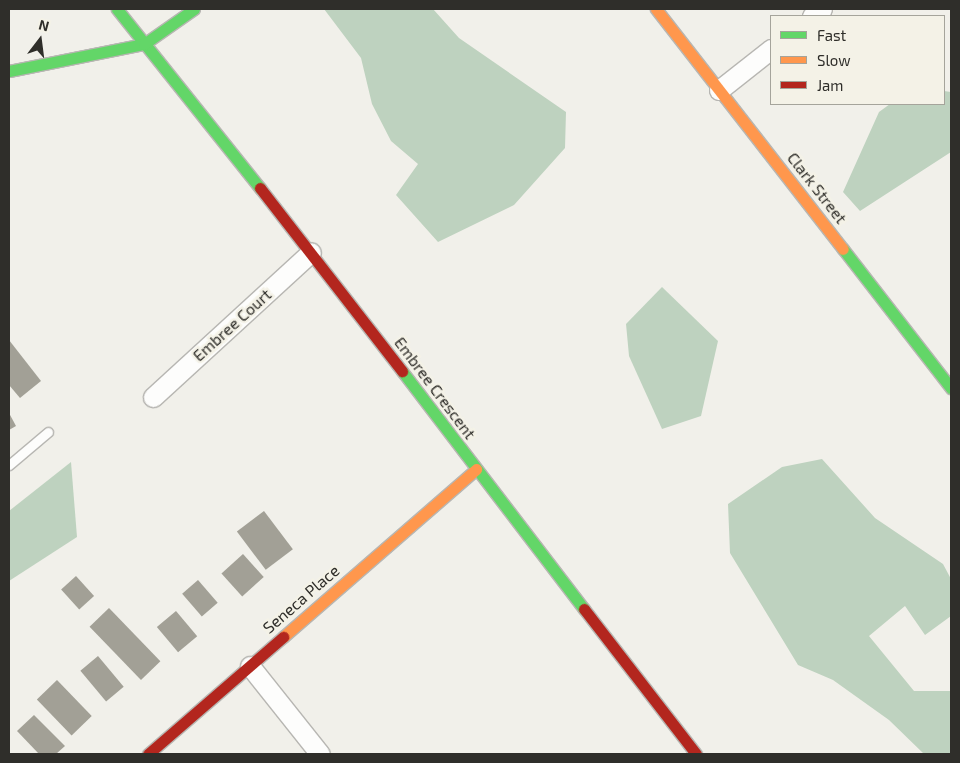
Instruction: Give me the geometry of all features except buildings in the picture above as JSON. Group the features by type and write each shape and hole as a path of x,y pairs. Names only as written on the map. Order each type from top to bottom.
{"street":[{"name":"Embree Crescent","path":"117,9 311,252 696,754"},
{"path":"9,71 144,44 194,9"},
{"name":"Clark Street","path":"656,9 951,388"},
{"path":"719,90 770,50"},
{"name":"Embree Court","path":"152,397 311,252"},
{"name":"Seneca Place","path":"148,754 476,469"},
{"path":"250,666 320,754"}],"lane":[{"path":"9,465 48,432"}],"green space":[{"path":"324,9 433,9 459,38 566,112 565,148 514,205 438,242 396,195 418,164 391,141 372,104 361,58"},
{"path":"945,91 951,92 951,152 860,211 843,192 879,112 889,105 945,105"},
{"path":"662,287 718,341 701,416 662,429 629,356 626,324"},
{"path":"822,459 875,518 943,564 951,579 951,616 925,635 905,606 869,636 914,691 951,691 951,754 924,754 889,720 833,680 798,665 730,553 728,504 782,467"},
{"path":"71,462 77,537 9,581 9,511"}],"traffic: fast":[{"path":"117,9 260,188"},
{"path":"9,71 144,44 194,9"},
{"path":"843,249 951,388"},
{"path":"402,371 584,609"}],"traffic: slow":[{"path":"656,9 843,249"},
{"path":"283,637 476,469"}],"traffic: jam":[{"path":"260,188 402,371"},
{"path":"584,609 696,754"},
{"path":"148,754 283,637"}]}
